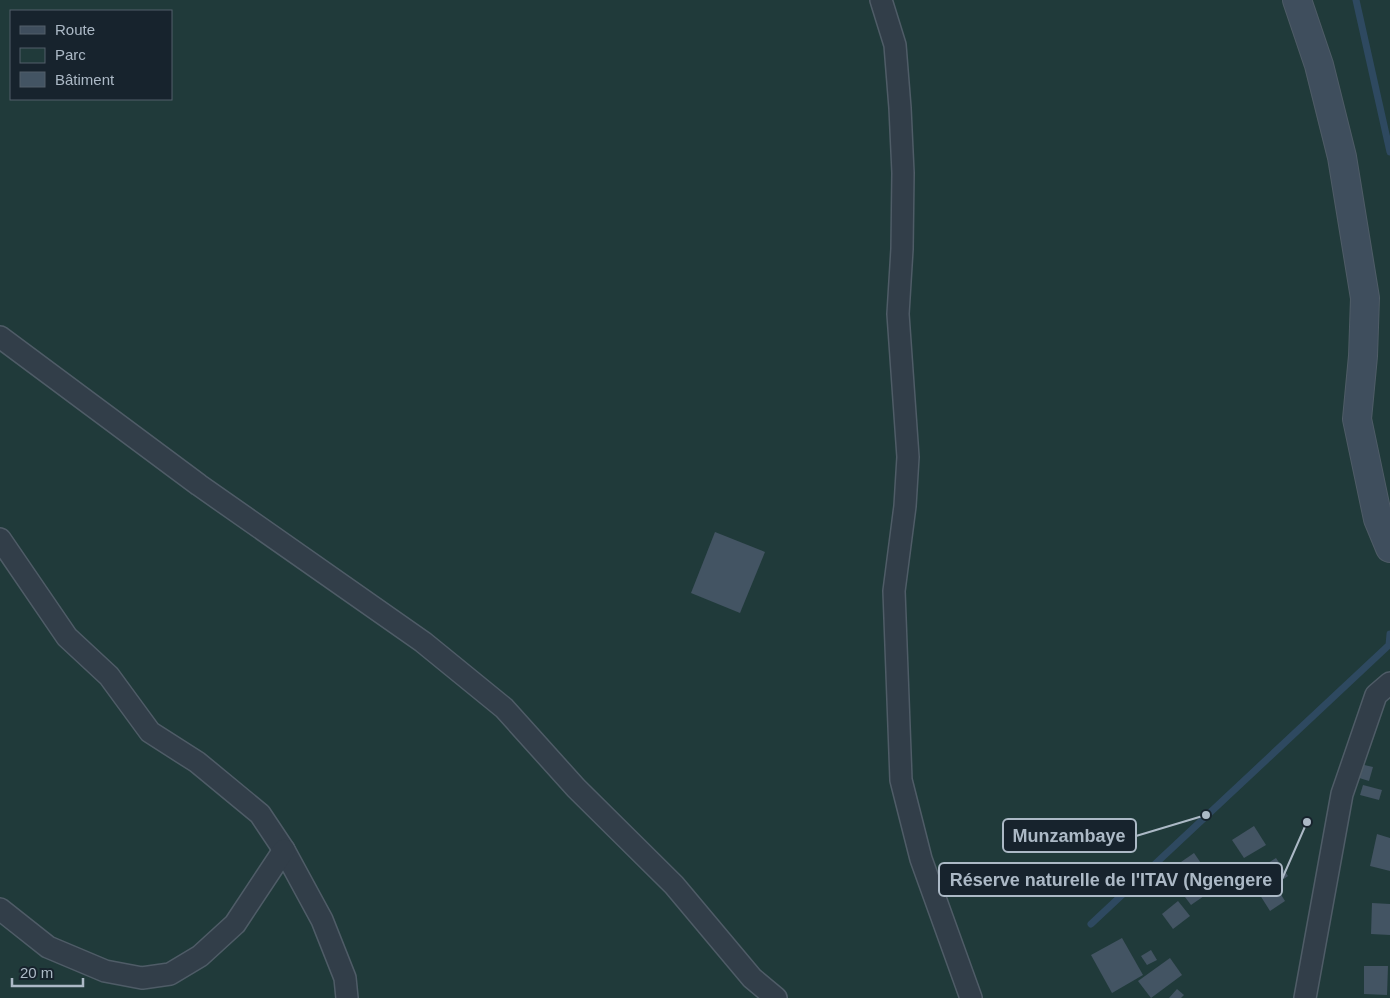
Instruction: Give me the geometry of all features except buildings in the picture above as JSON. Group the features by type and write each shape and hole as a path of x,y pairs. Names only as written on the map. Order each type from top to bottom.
{"street":[{"path":"881,0 895,45 900,108 902,173 902,249 898,314 908,457 905,506 894,591 901,780 921,858 971,998"},
{"path":"1297,0 1320,65 1343,167 1365,298 1363,356 1357,419 1378,520 1390,548"},
{"path":"0,337 199,485 424,642 504,708 576,788 674,885 752,978 776,998"},
{"path":"0,539 67,636 109,676 150,732 197,762 260,814 284,850 322,920 345,978 347,998"},
{"path":"1305,998 1342,794 1376,695 1390,683"},
{"path":"0,909 48,947 105,971 142,978 170,974 200,956 235,924 284,850"}],"green space":[{"path":"0,0 1390,0 1390,998 0,998"}],"waterway":[{"path":"1356,0 1390,152"},
{"path":"1091,924 1389,645 1390,634"}],"place":[{"name":"Munzambaye","path":"1206,815"},
{"name":"Réserve naturelle de l'ITAV (Ngengere","path":"1307,822"}]}
